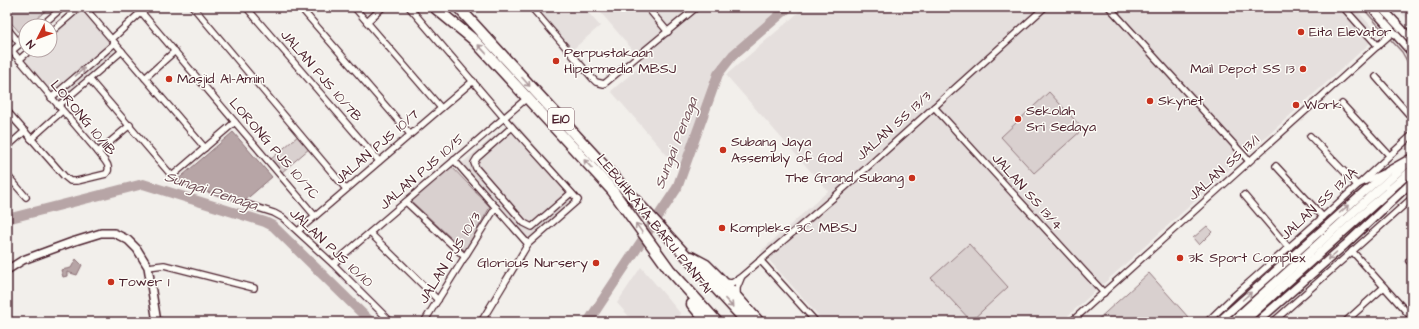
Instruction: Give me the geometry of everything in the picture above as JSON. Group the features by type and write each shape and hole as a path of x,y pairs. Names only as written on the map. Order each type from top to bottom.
{"highway":[{"name":"LEBUHRAYA BARU PANTAI","path":"434,7 474,40 612,190 670,269 717,322"},
{"name":"LEBUHRAYA BARU PANTAI","path":"458,7 747,322"},
{"path":"684,253 706,265 759,322"},
{"path":"670,269 672,279 702,320"}],"main road":[{"path":"1371,7 1412,53"},
{"path":"1381,7 1412,40"},
{"path":"1219,322 1388,171 1412,158"},
{"path":"1243,322 1345,225 1412,158"},
{"path":"1232,322 1345,225 1412,170"},
{"path":"1257,322 1345,245 1412,182"},
{"path":"7,270 23,260 72,242 101,233 114,233 128,240 137,250 148,267 157,322"}],"street":[{"path":"50,18 63,7"},
{"path":"58,26 80,7"},
{"path":"84,7 205,148"},
{"name":"LORONG PJS 10/7C","path":"137,7 315,216"},
{"path":"192,7 346,189"},
{"name":"JALAN PJS 10/7B","path":"246,7 378,161"},
{"path":"300,7 410,134"},
{"path":"354,7 441,108"},
{"path":"367,22 383,7"},
{"path":"409,7 504,118 578,200 528,244 482,322"},
{"path":"531,7 593,79 601,84 608,82 697,7"},
{"path":"647,7 668,32"},
{"name":"JALAN SS 13/3","path":"741,278 832,199 1044,7"},
{"path":"1109,7 1249,161"},
{"path":"1343,7 1378,46"},
{"path":"51,98 113,41 141,12"},
{"path":"7,28 18,42"},
{"name":"JALAN SS 13/1","path":"1071,322 1393,32"},
{"path":"9,53 18,46"},
{"path":"31,138 122,51"},
{"path":"144,78 175,51"},
{"name":"LORONG 10/11B","path":"7,111 70,181 77,182 106,174 108,172 108,166 98,152 19,60 9,53"},
{"path":"1376,77 1412,118"},
{"path":"90,80 172,176 235,122"},
{"name":"JALAN PJS 10/7","path":"298,231 473,81"},
{"name":"JALAN PJS 10/5","path":"333,264 527,98"},
{"path":"1342,104 1389,155"},
{"name":"JALAN SS 13/4","path":"934,107 1104,293"},
{"path":"98,152 130,125"},
{"path":"512,127 477,158 474,163 476,168 524,223 532,227 571,193"},
{"path":"7,147 25,131"},
{"name":"JALAN SS 13/1A","path":"1206,322 1412,135"},
{"path":"1310,136 1357,186 1388,171"},
{"path":"454,160 528,244"},
{"path":"1276,166 1323,217"},
{"path":"7,175 26,197"},
{"path":"1244,195 1289,248"},
{"path":"1278,321 1352,251 1411,201"},
{"path":"406,202 465,257"},
{"name":"JALAN PJS 10/10","path":"246,204 274,213 298,231 391,322"},
{"name":"JALAN PJS 10/3","path":"424,322 496,207"},
{"path":"370,233 438,300"},
{"path":"1352,251 1412,318"},
{"path":"760,260 816,322"},
{"path":"148,267 164,265 254,288"},
{"path":"722,281 732,283 741,278"},
{"path":"737,298 737,288 741,278"},
{"path":"1345,322 1384,287"}],"shaded area":[{"path":"7,7 50,7 37,18 18,18 18,31 7,18"},
{"path":"73,7 81,7 118,49 56,102 16,57 18,55 18,58 58,58 58,20"},
{"path":"534,7 583,7 600,26 571,51"},
{"path":"596,7 783,7 729,54 712,75 679,169 611,91 644,63"},
{"path":"805,7 1354,7 1379,35 1061,322 824,322 761,251 828,191 726,75"},
{"path":"1396,7 1412,7 1412,24"},
{"path":"1049,92 1083,129 1034,173 1001,137"},
{"path":"513,120 578,195 528,240 461,164"},
{"path":"299,135 310,148 281,173 270,160"},
{"path":"451,166 490,207 465,251 410,200"},
{"path":"1207,226 1212,232 1199,245 1193,238"},
{"path":"969,244 1008,287 971,321 931,278"},
{"path":"641,267 681,314 673,322 634,322 617,303"},
{"path":"1149,273 1188,317 1182,322 1095,322"}],"water":[{"path":"233,132 272,177 242,203 175,182"},
{"path":"76,259 82,265 77,275 67,272 67,276 63,277 61,270 71,268"}],"waterway":[{"name":"Sungai Penaga","path":"588,322 677,188 718,74 733,55 789,7"},
{"path":"1362,7 1385,33"},
{"path":"1391,40 1402,52 1412,70"},
{"name":"Sungai Penaga","path":"7,219 143,184 265,222 273,226 371,322"}],"place":[{"name":"Eita Elevator","path":"1301,32"},
{"name":"Perpustakaan Hipermedia MBSJ","path":"556,61"},
{"name":"Mail Depot SS 13","path":"1303,69"},
{"name":"Masjid Al-Amin","path":"169,79"},
{"name":"Skynet","path":"1150,101"},
{"name":"Work","path":"1296,105"},
{"name":"Sekolah Sri Sedaya","path":"1018,119"},
{"name":"Subang Jaya Assembly of God","path":"723,150"},
{"name":"The Grand Subang","path":"912,178"},
{"name":"Kompleks 3C MBSJ","path":"722,228"},
{"name":"3K Sport Complex","path":"1180,258"},
{"name":"Glorious Nursery","path":"596,263"},
{"name":"Tower 1","path":"111,282"}]}
